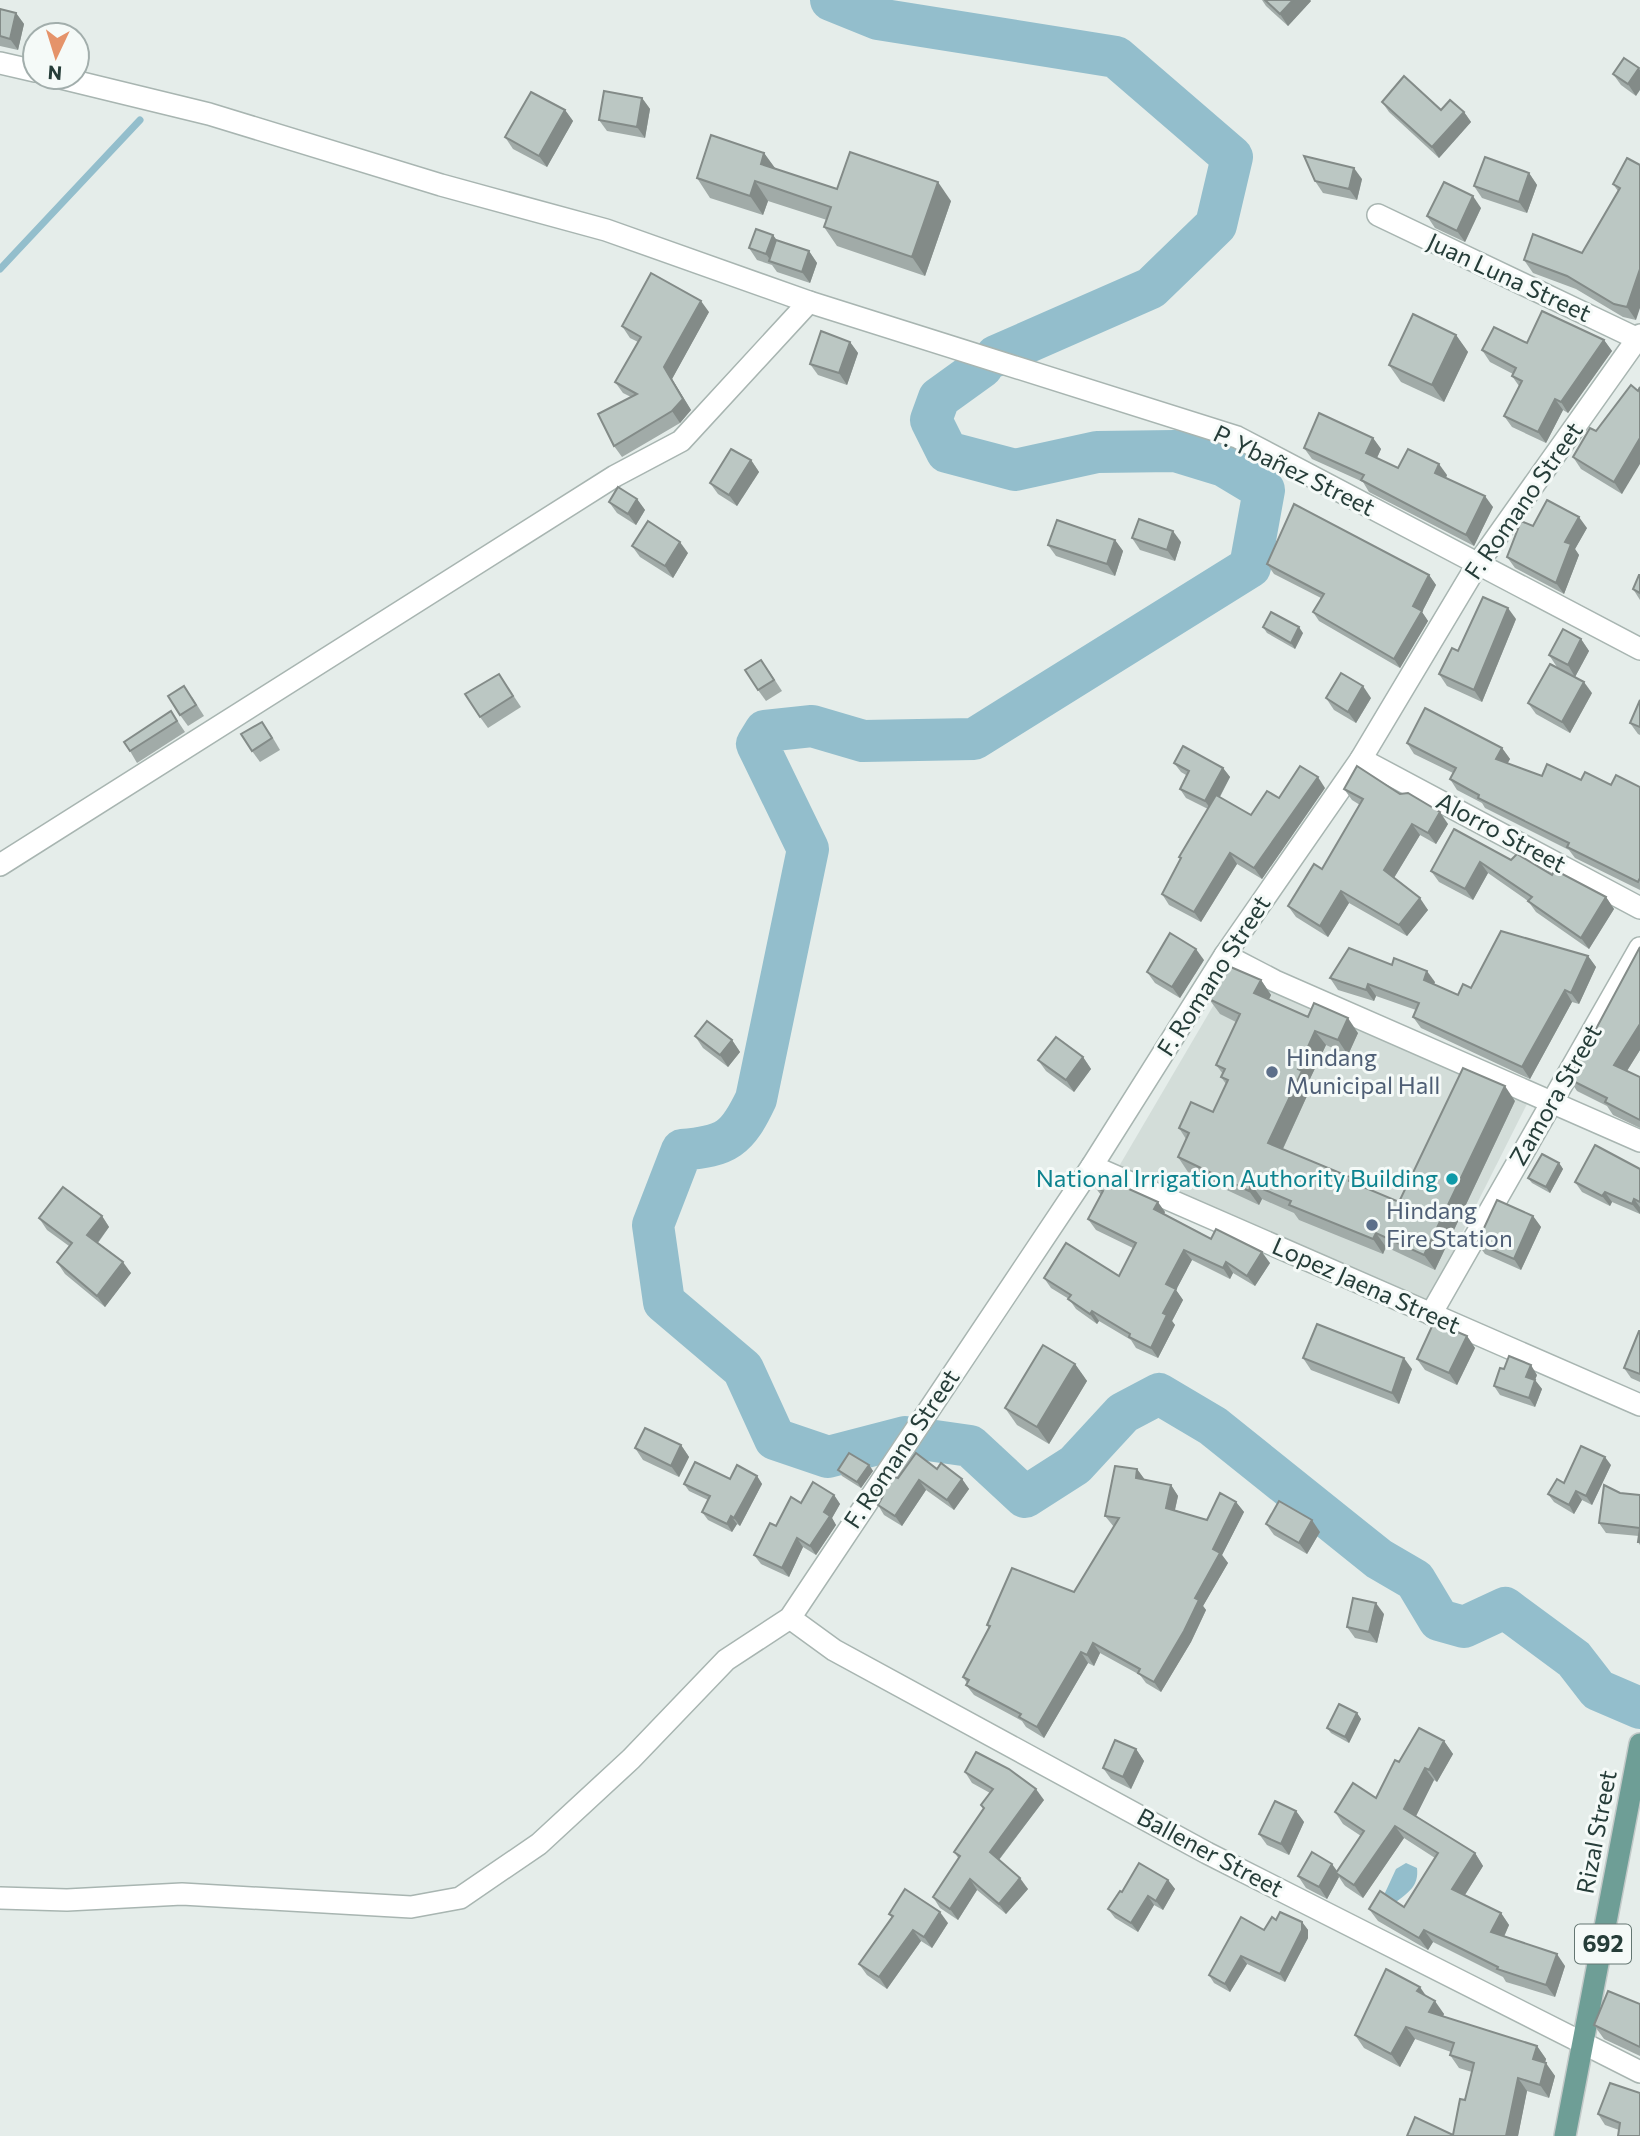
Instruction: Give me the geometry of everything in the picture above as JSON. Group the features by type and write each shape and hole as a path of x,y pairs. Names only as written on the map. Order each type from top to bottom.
{"main road":[{"name":"Rizal Street","path":"1565,2136 1639,1747"}],"street":[{"path":"0,63 21,68"},
{"name":"P. Ybañez Street","path":"91,85 209,114 441,185 606,230 809,302 1237,437 1640,649"},
{"name":"Juan Luna Street","path":"1378,215 1639,338"},
{"path":"0,866 615,476 681,441 809,302"},
{"name":"F. Romano Street","path":"789,1618 1092,1166 1225,955 1361,759 1477,565 1639,338"},
{"name":"Alorro Street","path":"1361,759 1640,908"},
{"name":"Zamora Street","path":"1431,1314 1640,948"},
{"path":"1225,955 1275,981 1553,1100 1640,1141"},
{"name":"Lopez Jaena Street","path":"1092,1166 1640,1405"},
{"path":"0,1898 67,1900 182,1894 411,1907 460,1898 539,1844 631,1759 726,1660 789,1618"},
{"name":"Ballener Street","path":"789,1618 834,1650 1207,1853 1640,2072"}],"shaded area":[{"path":"1233,972 1527,1104 1427,1303 1118,1168"}],"water":[{"path":"1406,1863 1417,1868 1415,1884 1396,1902 1384,1895 1396,1869"}],"building":[{"path":"1265,0 1293,0 1280,14"},
{"path":"0,9 16,13 10,39 0,36"},
{"path":"1624,58 1639,68 1628,84 1613,74"},
{"path":"1404,76 1441,110 1450,100 1464,112 1432,147 1382,102"},
{"path":"604,91 642,98 637,127 599,120"},
{"path":"531,92 565,110 539,156 505,137"},
{"path":"711,135 764,153 761,164 837,189 850,152 938,182 912,257 824,227 831,207 755,181 750,196 697,178"},
{"path":"1304,156 1354,168 1349,189 1315,181"},
{"path":"1485,157 1529,173 1519,202 1474,186"},
{"path":"1627,158 1640,165 1640,269 1627,307 1614,304 1567,276 1524,260 1533,234 1582,253 1620,188 1613,184"},
{"path":"1444,182 1473,196 1457,231 1427,216"},
{"path":"756,229 773,235 766,254 749,248"},
{"path":"776,240 809,251 802,272 769,261"},
{"path":"651,273 701,301 664,367 683,399 672,411 614,446 598,414 637,394 615,382 641,337 622,326"},
{"path":"1542,311 1604,340 1561,402 1555,399 1538,432 1504,416 1522,381 1512,376 1516,368 1482,350 1494,327 1527,343"},
{"path":"1413,314 1456,335 1432,385 1389,365"},
{"path":"821,331 850,342 839,373 810,364"},
{"path":"1631,385 1638,391 1640,387 1640,438 1614,482 1573,457 1590,428 1596,431"},
{"path":"1319,413 1373,438 1366,453 1398,468 1408,449 1439,464 1435,473 1485,496 1466,535 1361,480 1364,475 1304,448"},
{"path":"731,449 751,460 729,495 710,483"},
{"path":"618,487 637,499 628,514 609,502"},
{"path":"1547,500 1579,517 1565,542 1571,544 1556,583 1507,557 1521,521 1533,526"},
{"path":"1294,504 1429,575 1413,606 1422,611 1394,659 1313,612 1324,594 1267,564"},
{"path":"1139,519 1173,531 1167,550 1132,538"},
{"path":"1057,520 1115,540 1107,564 1048,545"},
{"path":"648,521 680,542 665,566 632,546"},
{"path":"1640,575 1640,593 1633,589"},
{"path":"1483,597 1508,608 1474,690 1439,674 1452,648 1458,651"},
{"path":"1271,612 1299,627 1291,643 1263,627"},
{"path":"1563,629 1581,639 1568,665 1549,655"},
{"path":"761,660 774,680 758,690 745,670"},
{"path":"1550,664 1584,682 1562,722 1528,703"},
{"path":"1341,673 1363,686 1348,712 1326,698"},
{"path":"499,674 513,696 480,717 465,694"},
{"path":"184,686 196,705 180,715 168,696"},
{"path":"1640,700 1640,727 1630,723"},
{"path":"1425,708 1502,748 1496,759 1542,776 1547,764 1581,780 1585,772 1611,785 1616,775 1640,787 1638,882 1567,847 1569,843 1478,798 1479,795 1450,779 1456,768 1407,743"},
{"path":"171,711 177,721 130,751 124,742"},
{"path":"262,722 272,738 252,751 241,734"},
{"path":"1183,746 1223,768 1205,801 1180,789 1189,771 1174,763"},
{"path":"1300,766 1318,777 1254,868 1230,853 1194,912 1162,894 1181,858 1179,857 1216,795 1251,815 1267,791 1279,798"},
{"path":"1357,766 1400,794 1408,793 1440,812 1428,833 1412,824 1384,870 1420,898 1399,925 1341,891 1320,926 1288,906 1314,864 1322,869 1363,799 1344,789"},
{"path":"1454,829 1511,860 1517,854 1552,875 1555,870 1606,897 1581,938 1528,901 1532,897 1480,862 1465,889 1431,871"},
{"path":"1501,931 1588,956 1571,993 1565,990 1522,1067 1413,1017 1419,1003 1368,984 1366,990 1330,978 1349,948 1392,965 1394,958 1427,971 1424,980 1458,995 1463,984 1471,988"},
{"path":"1170,933 1196,949 1172,987 1147,972"},
{"path":"1640,947 1640,1024 1614,1065 1640,1077 1640,1120 1605,1102 1607,1098 1569,1079"},
{"path":"1226,965 1261,980 1254,993 1308,1017 1314,1003 1348,1018 1338,1040 1315,1031 1298,1069 1302,1071 1268,1143 1350,1177 1349,1181 1399,1202 1463,1068 1505,1086 1424,1255 1376,1233 1373,1239 1289,1205 1291,1201 1251,1184 1249,1191 1178,1157 1189,1133 1179,1128 1191,1102 1213,1112 1228,1080 1221,1077 1225,1069 1216,1065 1240,1014 1209,999"},
{"path":"707,1021 732,1040 720,1055 695,1036"},
{"path":"1056,1037 1083,1057 1066,1080 1038,1060"},
{"path":"1595,1145 1640,1169 1640,1202 1634,1199 1632,1204 1605,1192 1602,1196 1575,1182"},
{"path":"1542,1154 1559,1163 1546,1187 1528,1178"},
{"path":"1100,1176 1158,1202 1154,1209 1211,1239 1216,1229 1262,1252 1247,1276 1226,1262 1223,1268 1184,1250 1166,1284 1176,1289 1163,1313 1167,1315 1151,1348 1129,1337 1130,1334 1092,1311 1090,1314 1068,1299 1071,1295 1044,1278 1066,1243 1119,1276 1136,1243 1088,1219 1103,1191 1094,1186"},
{"path":"63,1187 102,1216 87,1235 123,1262 97,1296 57,1262 72,1243 39,1218"},
{"path":"1497,1200 1533,1216 1514,1259 1477,1243"},
{"path":"1434,1322 1467,1336 1449,1373 1417,1359"},
{"path":"1317,1324 1404,1358 1392,1393 1303,1358"},
{"path":"1640,1331 1640,1374 1624,1368"},
{"path":"1043,1345 1075,1364 1037,1427 1005,1408"},
{"path":"1509,1356 1531,1365 1526,1377 1535,1380 1529,1398 1494,1386 1500,1368 1504,1369"},
{"path":"645,1428 681,1445 671,1466 635,1448"},
{"path":"1581,1446 1605,1457 1586,1496 1576,1491 1569,1505 1548,1494 1557,1479 1564,1483"},
{"path":"849,1453 869,1465 857,1482 838,1470"},
{"path":"916,1453 937,1469 941,1463 962,1479 947,1500 919,1480 895,1516 878,1505 883,1496 876,1492 888,1475 898,1478"},
{"path":"695,1462 730,1479 737,1465 757,1476 734,1518 731,1516 727,1524 702,1512 710,1496 684,1484"},
{"path":"1115,1466 1137,1469 1136,1478 1171,1485 1166,1508 1207,1520 1220,1493 1236,1502 1213,1549 1220,1553 1195,1598 1199,1600 1154,1682 1138,1673 1140,1669 1093,1643 1087,1655 1081,1652 1037,1727 1019,1717 1021,1714 966,1685 969,1680 963,1677 990,1626 987,1625 1012,1568 1074,1592 1119,1518 1105,1516"},
{"path":"813,1482 834,1495 824,1512 830,1516 810,1546 797,1538 782,1568 754,1555 770,1523 776,1526 791,1497 801,1503"},
{"path":"1604,1485 1620,1493 1640,1495 1640,1528 1599,1523"},
{"path":"1279,1501 1312,1520 1299,1543 1266,1524"},
{"path":"1353,1598 1376,1603 1369,1632 1347,1627"},
{"path":"1339,1704 1357,1713 1345,1737 1327,1728"},
{"path":"1419,1728 1444,1741 1429,1770 1425,1768 1404,1809 1475,1853 1452,1889 1501,1913 1491,1932 1557,1954 1546,1985 1497,1969 1498,1967 1424,1930 1419,1938 1369,1909 1380,1891 1404,1907 1438,1853 1395,1826 1354,1885 1336,1873 1364,1831 1335,1812 1353,1783 1376,1798 1395,1760 1399,1762"},
{"path":"1115,1740 1136,1749 1123,1777 1103,1768"},
{"path":"976,1752 1009,1769 1036,1789 990,1852 1020,1878 999,1904 970,1879 950,1909 933,1897 960,1856 954,1852 984,1808 981,1805 993,1789 965,1772"},
{"path":"1275,1801 1296,1811 1281,1844 1259,1834"},
{"path":"1312,1852 1332,1864 1319,1887 1298,1876"},
{"path":"1139,1863 1168,1880 1156,1901 1148,1896 1131,1923 1108,1909 1120,1891 1122,1892"},
{"path":"905,1889 940,1912 924,1937 913,1930 879,1977 859,1964 893,1916 889,1914"},
{"path":"1280,1912 1302,1922 1302,1930 1280,1974 1241,1956 1225,1984 1209,1975 1241,1917 1264,1930 1272,1917 1276,1920"},
{"path":"1386,1969 1420,1987 1417,1991 1435,2001 1429,2012 1537,2046 1533,2059 1546,2063 1540,2085 1518,2078 1506,2136 1407,2136 1415,2117 1453,2135 1460,2099 1465,2100 1474,2063 1450,2055 1454,2043 1406,2027 1391,2054 1355,2035"},
{"path":"1608,1991 1640,2004 1640,2047 1594,2025"},
{"path":"1610,2083 1640,2093 1640,2136 1618,2136 1620,2123 1598,2114"}],"waterway":[{"path":"831,0 878,19 1116,57 1232,157 1216,225 1151,288 996,356"},
{"path":"0,269 140,120"},
{"path":"905,1437 828,1457 775,1439 743,1369 664,1302 653,1225 682,1150 710,1146 729,1138 743,1123 756,1099 808,849 757,744 765,731 812,726 863,741 974,739 1250,567 1264,490 1224,466 1175,451 1097,452 1015,470 947,452 931,420 939,398 982,367"},
{"path":"914,1438 970,1446 1025,1497 1075,1465 1123,1413 1159,1394 1213,1426 1379,1559 1415,1580 1439,1620 1464,1627 1505,1608 1574,1659 1598,1690 1640,1708"}],"place":[{"name":"Hindang Municipal Hall","path":"1272,1072"},
{"name":"National Irrigation Authority Building","path":"1452,1179"},
{"name":"Hindang Fire Station","path":"1372,1225"}]}
